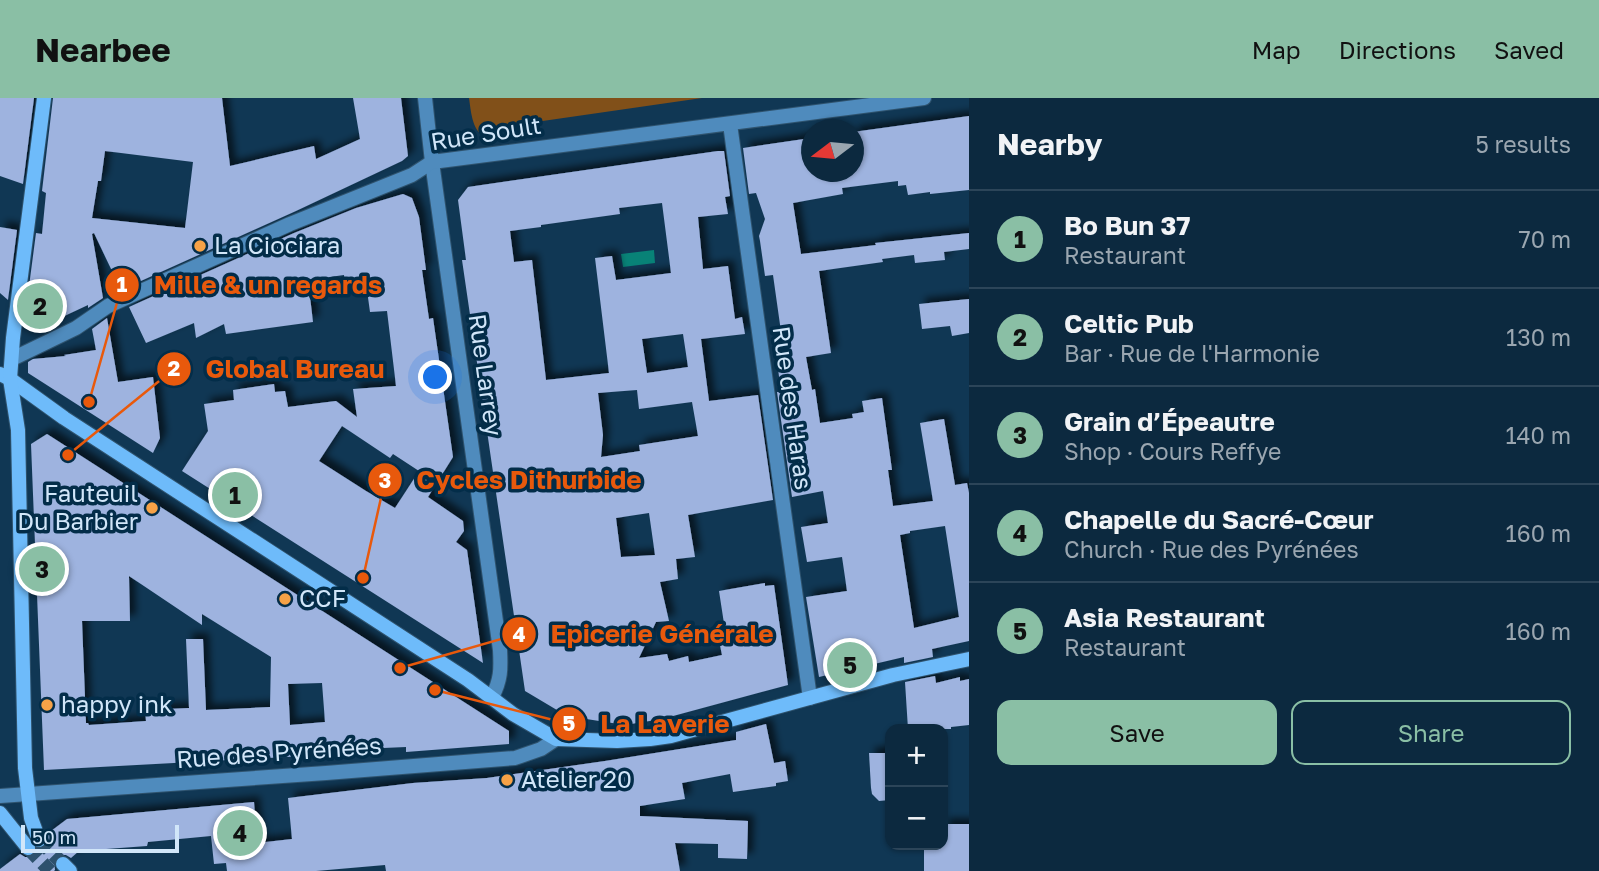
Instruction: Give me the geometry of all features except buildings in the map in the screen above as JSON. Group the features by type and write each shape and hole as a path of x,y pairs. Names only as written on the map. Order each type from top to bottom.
{"main road":[{"path":"0,813 34,844 27,795 18,430 5,377 12,359 44,98"},
{"path":"5,377 456,672 513,714 556,739 617,741 671,736 893,674 969,659"}],"street":[{"name":"Rue Larrey","path":"425,98 500,650 500,683 492,697"},
{"name":"Rue Soult","path":"12,359 76,328 108,306 290,224 412,174 432,162 924,98"},
{"name":"Rue des Haras","path":"730,124 810,698"},
{"name":"Rue des Pyrénées","path":"0,796 515,758 541,749 556,739"}],"shaded area":[{"path":"469,98 702,98 501,127 501,137 489,138 483,136 476,127"},
{"path":"654,250 655,263 623,267 621,254"}],"tunnel":[{"path":"39,840 63,864"},
{"path":"28,848 50,871"}],"place":[{"name":"La Ciociara","path":"200,246"},
{"name":"Celtic Pub","path":"40,306"},
{"name":"Mille & un regards","path":"89,402"},
{"name":"Global Bureau","path":"68,455"},
{"name":"Bo Bun 37","path":"235,495"},
{"name":"Fauteuil Du Barbier","path":"152,508"},
{"name":"Grain d’Épeautre","path":"42,569"},
{"name":"Cycles Dithurbide","path":"363,578"},
{"name":"CCF","path":"285,599"},
{"name":"Asia Restaurant","path":"850,665"},
{"name":"Epicerie Générale","path":"400,668"},
{"name":"La Laverie","path":"435,690"},
{"name":"happy ink","path":"47,705"},
{"name":"Atelier 20","path":"507,780"},
{"name":"Chapelle du Sacré-Cœur","path":"240,833"}]}
